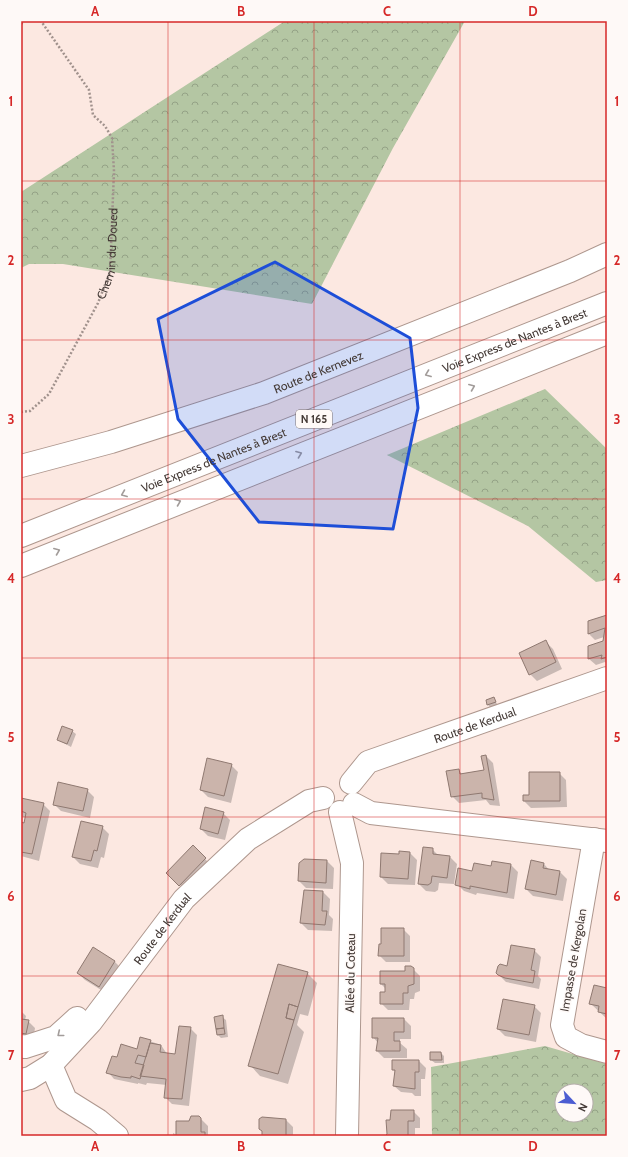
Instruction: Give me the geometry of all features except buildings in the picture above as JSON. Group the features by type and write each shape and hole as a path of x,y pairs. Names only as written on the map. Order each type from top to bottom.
{"main road":[{"name":"Route de Kernevez","path":"21,466 111,442 264,393 570,271 607,254"},
{"name":"Voie Express de Nantes à Brest","path":"21,536 607,303"},
{"name":"N 165","path":"21,566 239,478 607,333"},
{"name":"Route de Kerdual","path":"348,799 368,762 607,678"},
{"path":"348,799 331,809 323,798 325,788 332,780 342,779 348,799 371,813 600,840"},
{"name":"Route de Kerdual","path":"21,1080 30,1078 51,1065 91,1022 184,898 248,839 309,801 323,798"},
{"name":"Allée du Coteau","path":"347,1136 352,863 348,799"},
{"name":"Impasse de Kergolan","path":"600,840 562,1025 566,1037 581,1045 607,1052"},
{"path":"21,1046 25,1047 56,1037 79,1016 91,1022"},
{"path":"51,1065 66,1100 98,1120 117,1136"}],"path":[{"path":"21,24 24,21"},
{"name":"Chemin du Doued","path":"21,412 30,411 49,394 98,303 110,272 114,171 112,138 105,126 93,115 89,90 41,21"}],"highlighted area":[{"path":"275,262 410,338 418,408 393,529 259,522 178,419 158,319"}],"green space":[{"path":"285,21 465,21 393,148 312,304 63,264 29,264 21,268 21,192"},
{"path":"545,389 607,449 607,580 596,582 528,526 387,455"},
{"path":"545,1046 607,1064 607,1136 432,1136 431,1067"}]}
